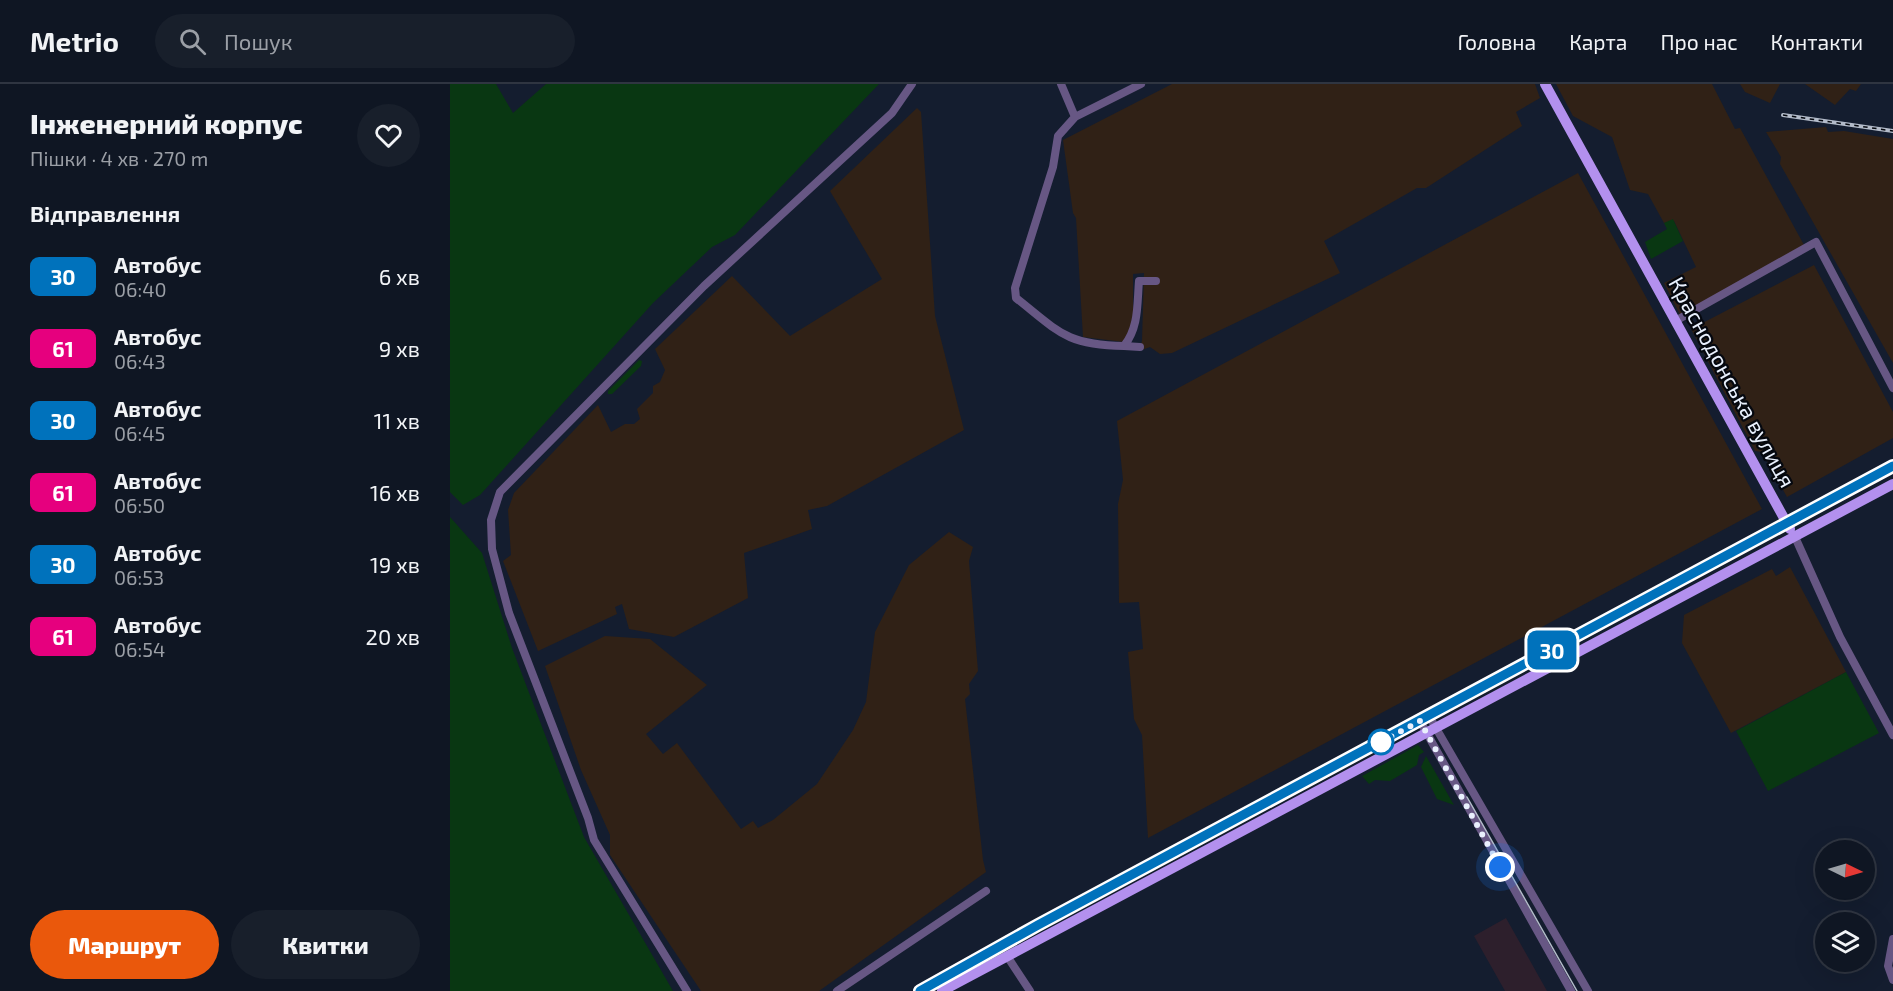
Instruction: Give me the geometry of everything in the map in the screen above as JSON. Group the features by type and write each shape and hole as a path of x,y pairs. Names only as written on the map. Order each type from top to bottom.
{"main road":[{"name":"Краснодонська вулиця","path":"1545,84 1795,537"},
{"path":"942,991 1893,466"},
{"path":"920,991 1034,927 1795,537 1893,484"}],"street":[{"path":"687,991 594,840 588,818 509,613 492,549 491,520 500,492 704,286 892,113 912,84"},
{"path":"1061,84 1075,117"},
{"path":"1140,347 1093,346 1073,341 1016,298 1015,288 1053,167 1058,136 1075,117 1141,84"},
{"path":"1677,320 1816,242 1893,388"},
{"path":"1124,346 1132,335 1136,323 1139,281 1156,281"},
{"name":"Краснодонська вулиця","path":"1795,537 1840,637 1893,735"},
{"path":"1427,724 1479,799 1588,991"},
{"path":"1427,724 1466,807 1571,991"},
{"path":"1466,807 1479,799"},
{"path":"837,991 986,891"},
{"path":"1893,939 1888,966 1893,980"},
{"path":"1007,956 1030,991"}],"shaded area":[{"path":"1172,84 1535,84 1540,98 1516,112 1522,126 1426,188 1417,188 1324,241 1340,273 1172,353 1160,354 1150,347 1139,351 1142,341 1144,273 1133,274 1133,324 1124,342 1083,337 1076,218 1073,213 1063,140"},
{"path":"1556,84 1712,84 1735,129 1740,128 1804,245 1680,315 1664,283 1696,267 1674,221 1664,223 1648,194 1630,190 1612,137 1573,116"},
{"path":"1740,84 1780,84 1770,103 1745,92"},
{"path":"1805,84 1861,84 1856,91 1850,89 1835,105"},
{"path":"917,108 921,112 935,316 964,430 827,506 808,510 812,529 744,553 748,598 674,637 629,629 622,604 615,607 617,614 538,651 503,561 511,555 508,510 514,493 598,405 611,432 625,424 634,424 640,419 637,409 653,393 653,386 660,382 665,370 655,349 732,276 790,336 882,279 830,191"},
{"path":"1826,127 1828,132 1844,131 1893,139 1893,363 1780,164 1781,157 1766,132"},
{"path":"1578,173 1762,509 1148,838 1142,735 1134,719 1128,652 1143,649 1139,602 1119,603 1118,504 1123,480 1117,421"},
{"path":"1814,265 1893,412 1893,438 1787,497 1762,452 1755,451 1691,329"},
{"path":"949,532 973,547 969,561 978,671 969,684 970,694 965,699 986,872 819,991 701,991 610,855 610,835 581,770 545,666 605,636 650,639 707,685 646,734 663,754 677,743 741,829 753,821 758,828 773,820 817,784 853,730 866,702 875,632 909,565"},
{"path":"1790,567 1846,672 1731,733 1682,643 1684,615 1772,569 1776,576"},
{"path":"1506,918 1547,991 1505,991 1474,936"}],"green space":[{"path":"450,84 496,84 513,113 546,84 879,84 735,235 712,247 653,303 480,495 463,505 450,492"},
{"path":"1673,219 1683,241 1651,259 1645,242 1667,229 1664,223"},
{"path":"639,360 642,361 641,366 612,394 608,394 608,391"},
{"path":"450,517 482,553 512,648 584,837 673,991 450,991"},
{"path":"1846,672 1879,733 1768,791 1736,731"},
{"path":"1418,745 1424,752 1419,755 1417,765 1390,781 1375,780 1369,784 1362,776"},
{"path":"1426,756 1454,805 1437,799 1421,767"}],"tram line":[{"path":"1467,797 1577,991"}],"railway":[{"path":"1783,115 1893,131"}],"bus line":[{"name":"30","path":"920,991 1038,925 1893,466"}],"route":[{"path":"1381,742 1372,747 1420,721 1500,867"}]}
